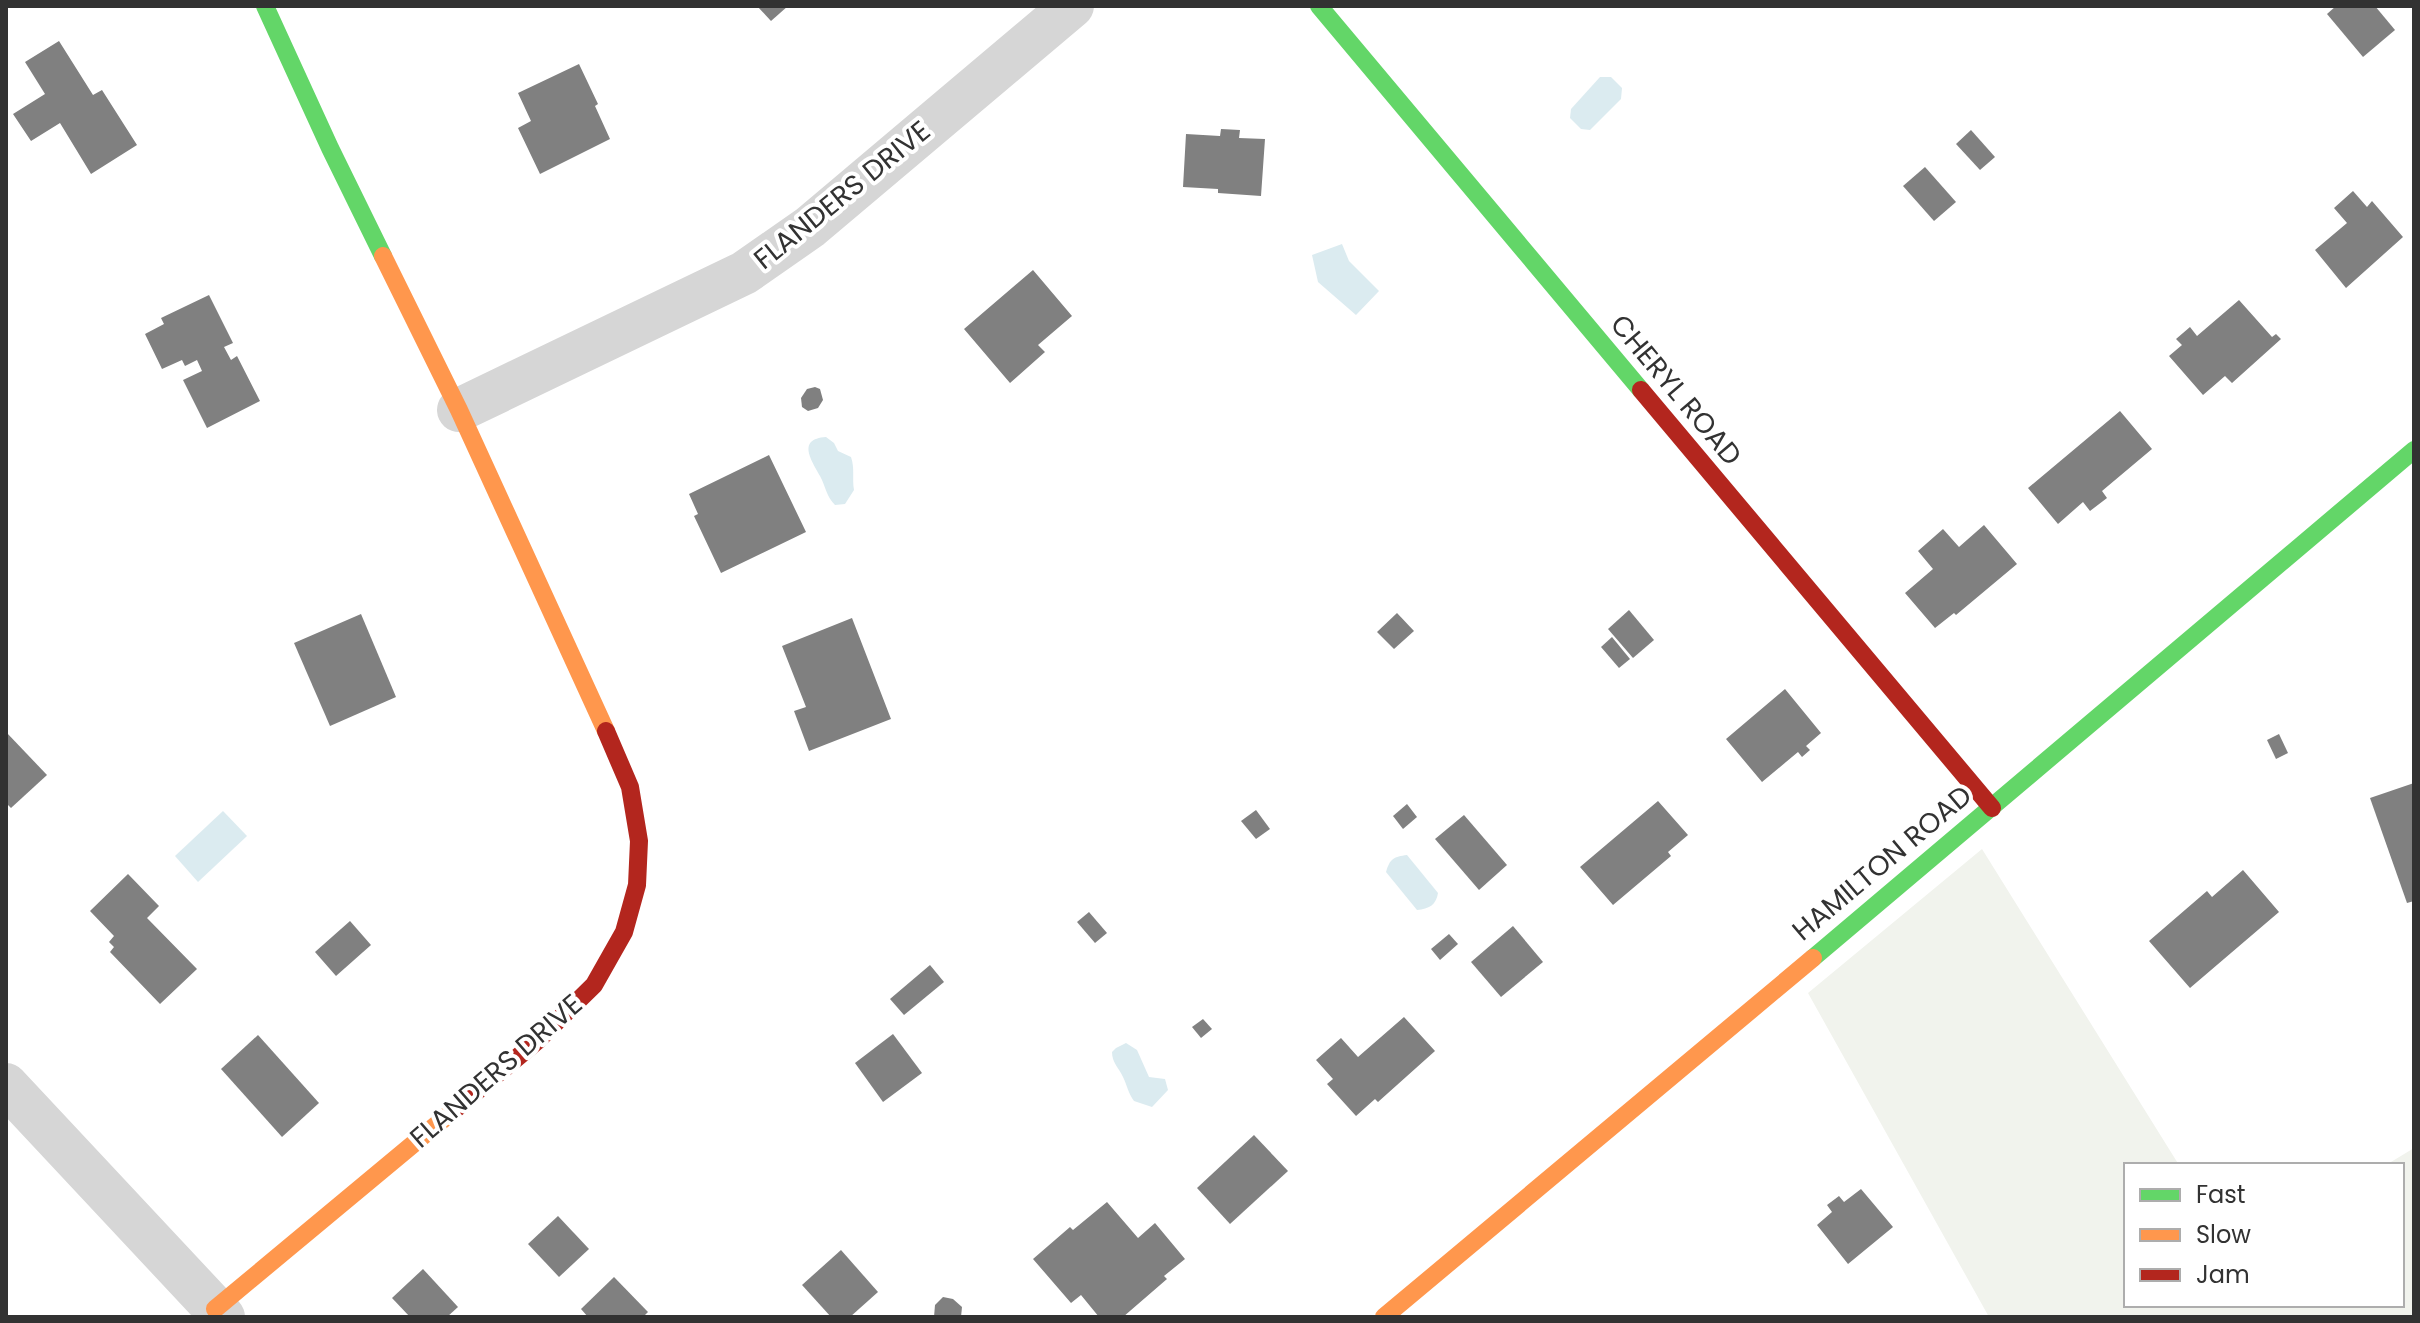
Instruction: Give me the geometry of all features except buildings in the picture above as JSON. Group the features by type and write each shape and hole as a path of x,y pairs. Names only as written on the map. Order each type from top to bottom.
{"street":[{"name":"FLANDERS DRIVE","path":"219,1313 537,1041 594,985 624,932 637,885 639,841 630,787 459,410 330,148 265,6"},
{"name":"FLANDERS DRIVE","path":"459,410 744,273 810,227 1072,6"},
{"name":"CHERYL ROAD","path":"1319,6 1992,808"},
{"name":"HAMILTON ROAD","path":"1384,1317 2414,450"},
{"path":"6,1085 219,1313"}],"shaded area":[{"path":"1600,77 1611,77 1622,88 1621,99 1590,130 1581,129 1570,118 1571,109"},
{"path":"1342,244 1349,261 1379,291 1356,315 1318,282 1312,255"},
{"path":"826,437 838,451 851,457 854,490 845,504 835,505 832,502 809,452 811,442"},
{"path":"223,811 247,836 198,882 175,856"},
{"path":"1982,849 2178,1163 2124,1163 2124,1307 2404,1307 2404,1163 2389,1163 2414,1148 2414,1317 1989,1317 1808,993"},
{"path":"1407,855 1438,893 1434,903 1425,909 1417,910 1386,872 1393,859"},
{"path":"1126,1043 1137,1050 1149,1077 1165,1079 1168,1090 1152,1107 1134,1101 1113,1059 1112,1052"}],"traffic: fast":[{"path":"265,6 383,256"},
{"path":"1319,6 1641,390"},
{"path":"1813,958 2414,450"}],"traffic: slow":[{"path":"383,256 459,410 606,731"},
{"path":"1384,1317 1813,958"},
{"path":"215,1309 453,1111"}],"traffic: jam":[{"path":"1641,390 1992,808"},
{"path":"453,1111 537,1041 594,985 624,932 637,885 639,841 630,787 606,731"}]}
